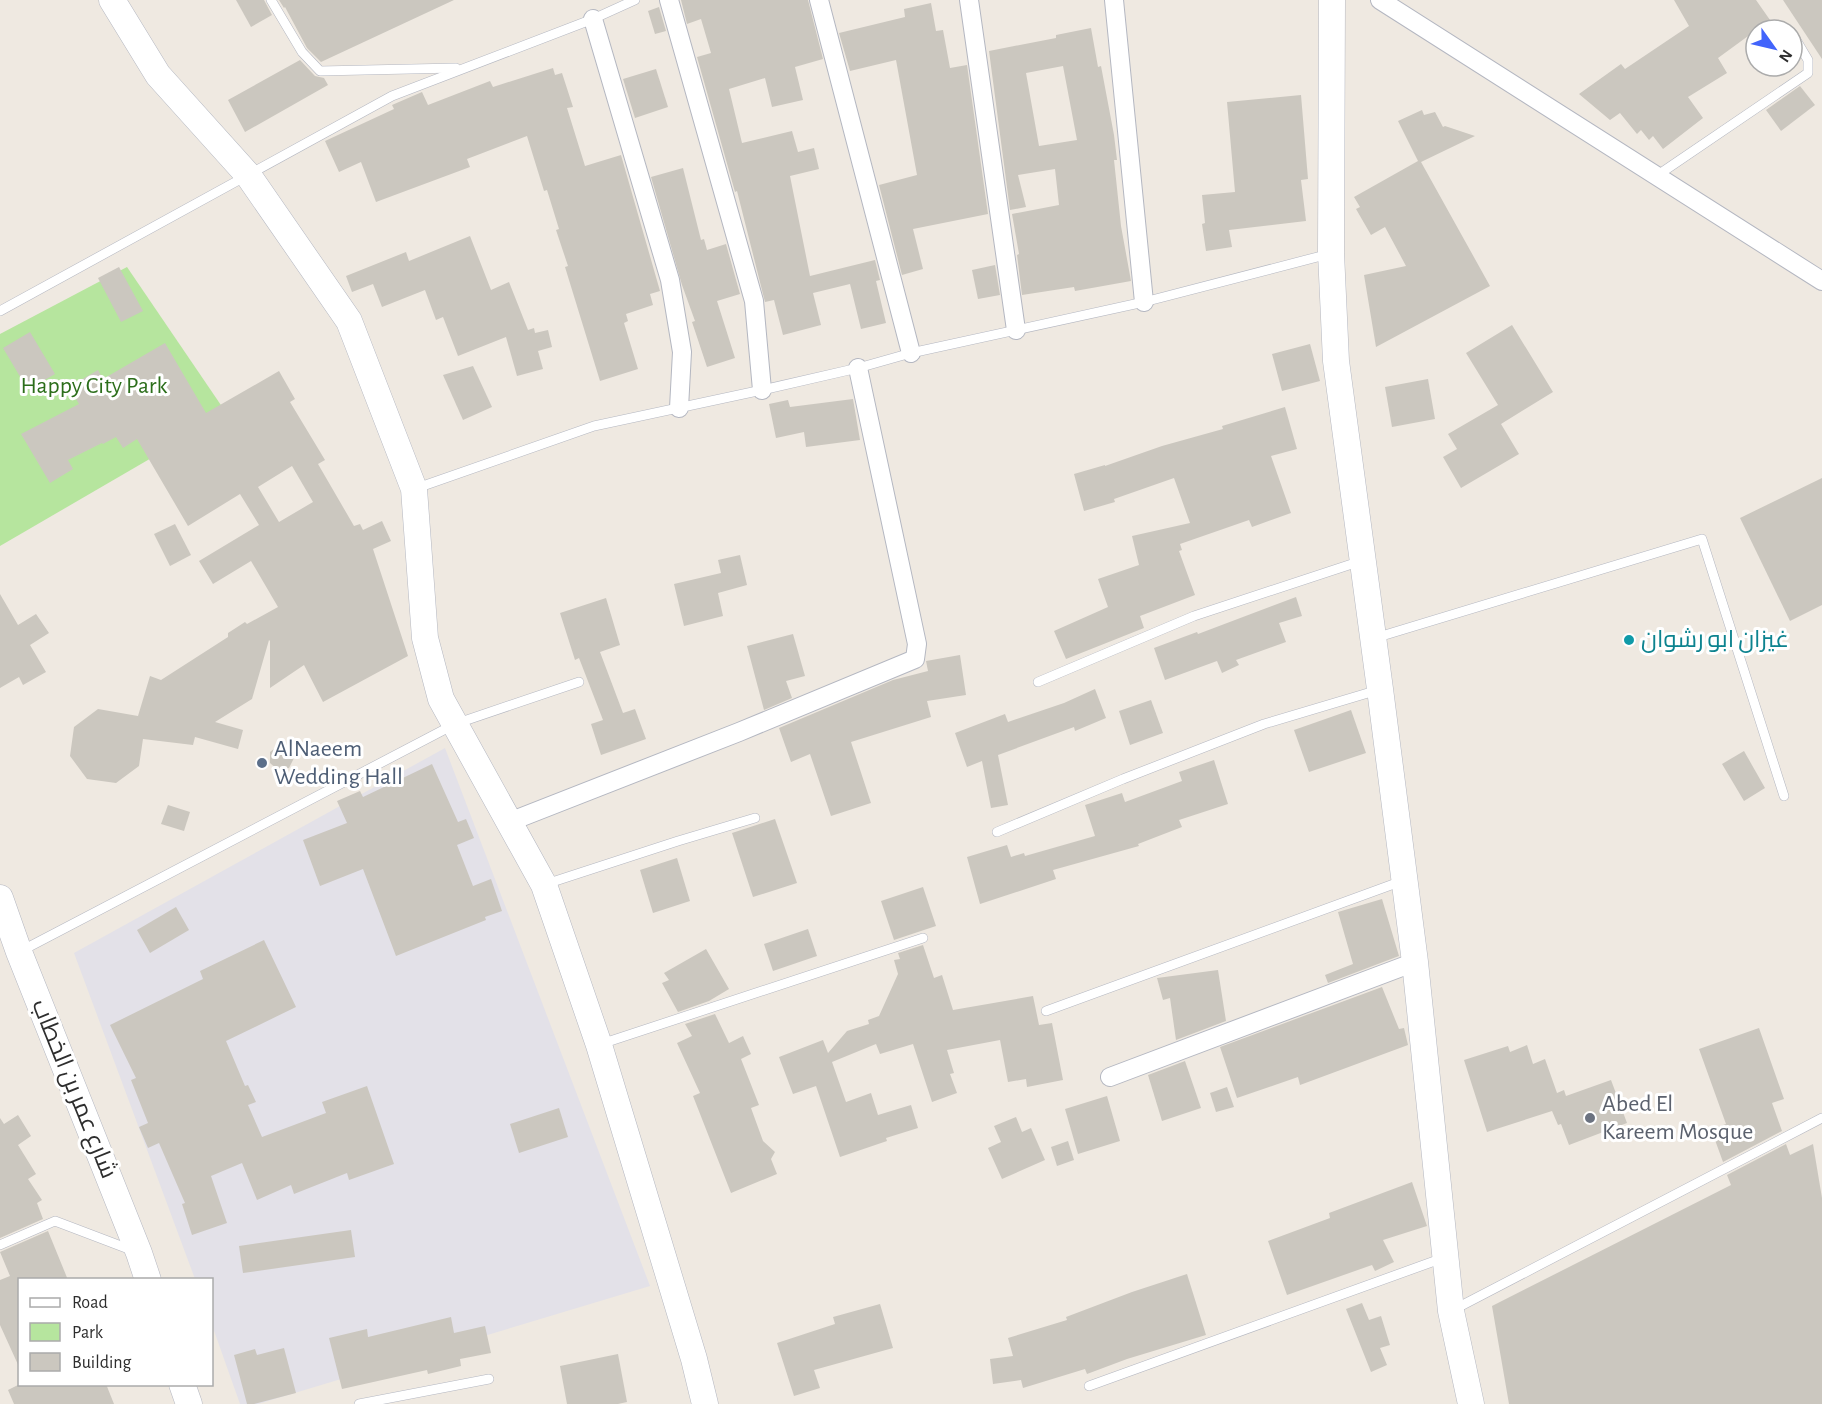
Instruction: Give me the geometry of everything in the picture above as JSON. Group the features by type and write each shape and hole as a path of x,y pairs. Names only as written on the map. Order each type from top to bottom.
{"street":[{"path":"112,0 158,75 248,175 349,321 414,489 425,638 441,699 544,885 599,1045 694,1359 705,1404"},
{"path":"669,0 754,301 762,390"},
{"path":"819,0 911,353"},
{"path":"969,0 1016,330"},
{"path":"1114,0 1144,302"},
{"path":"1332,0 1331,253 1335,361 1415,962 1451,1311 1468,1403"},
{"path":"1380,0 1655,177 1822,281"},
{"path":"593,19 670,280 682,352 679,408"},
{"path":"509,822 740,732 915,658 917,644 858,368"},
{"name":"شارع عمر بن الخطاب","path":"0,898 19,952 147,1278"},
{"path":"1110,1077 1415,962"},
{"path":"184,1386 189,1404"}],"lane":[{"path":"271,0 302,52 320,71 464,68"},
{"path":"0,311 392,96 593,19 635,0"},
{"path":"1804,53 1808,60 1808,73 1804,76"},
{"path":"1655,177 1801,78"},
{"path":"414,489 594,426 762,390 911,353 1144,302 1331,253"},
{"path":"1373,639 1702,539 1784,796"},
{"path":"1038,682 1194,616 1363,560"},
{"path":"19,952 454,724 579,682"},
{"path":"998,831 1264,724 1380,689"},
{"path":"544,885 755,818"},
{"path":"1046,1011 1404,880"},
{"path":"599,1045 923,938"},
{"path":"1451,1311 1822,1118"},
{"path":"0,1245 55,1221 139,1253"},
{"path":"1089,1386 1445,1258"},
{"path":"358,1404 489,1379"}],"shaded area":[{"path":"445,748 650,1286 258,1404 240,1404 213,1328 213,1278 195,1278 74,953"}],"green space":[{"name":"Happy City Park","path":"127,267 227,414 0,546 0,334"}],"building":[{"path":"236,0 264,0 272,15 251,27"},
{"path":"279,0 454,0 321,62 307,48"},
{"path":"681,0 808,0 823,59 795,67 803,100 772,107 765,78 729,89 742,143 792,131 798,152 814,148 819,169 790,176 810,276 875,260 880,280 876,281 886,323 861,329 850,284 813,293 821,325 783,335 774,300 765,302 737,191 735,192 697,57 711,53 701,19 687,24"},
{"path":"1674,0 1756,0 1769,18 1744,18 1744,39 1718,58 1727,73 1688,97 1703,118 1663,149 1653,136 1649,140 1641,130 1637,134 1620,113 1610,120 1579,94 1621,64 1625,69 1689,26"},
{"path":"1783,0 1822,0 1822,59 1804,32 1804,18 1795,18"},
{"path":"931,3 936,31 943,30 950,68 967,65 988,214 913,229 923,269 902,275 879,185 917,175 896,60 850,71 839,33 905,17 904,9"},
{"path":"659,7 666,31 655,34 648,11"},
{"path":"1091,28 1114,135 1117,160 1114,160 1121,226 1131,281 1075,291 1074,287 1022,295 1017,255 1019,254 1012,214 1059,205 1055,169 1018,175 1026,207 1010,210 989,51 1056,38 1056,35","holes":["1063,66 1077,140 1039,146 1026,73"]},
{"path":"300,60 315,76 324,78 328,85 245,132 228,100"},
{"path":"553,68 555,75 562,73 573,107 567,108 585,166 621,155 660,291 650,294 653,305 626,314 628,321 624,323 638,369 600,381 565,267 568,266 556,230 559,229 547,190 544,191 527,136 467,159 470,167 376,202 361,162 339,172 325,141 394,109 392,105 422,92 428,105 490,81 493,87"},
{"path":"656,69 668,107 635,118 623,79"},
{"path":"1800,86 1815,105 1781,131 1766,110"},
{"path":"1301,95 1308,179 1301,180 1306,221 1229,230 1232,247 1206,251 1202,224 1205,223 1202,195 1235,192 1227,102"},
{"path":"1422,110 1424,115 1435,112 1443,127 1475,136 1421,162 1490,286 1376,347 1364,275 1406,266 1385,227 1371,235 1356,209 1360,207 1354,197 1418,161 1398,121"},
{"path":"683,168 701,240 704,239 707,250 726,244 740,294 717,301 735,358 707,367 651,177"},
{"path":"470,236 491,290 509,282 528,330 534,328 535,333 548,330 552,347 538,351 543,369 517,376 506,337 458,356 443,317 436,320 425,290 382,307 373,284 352,292 346,276 406,252 409,261"},
{"path":"995,265 1000,295 978,299 972,270"},
{"path":"119,267 143,311 121,322 98,278"},
{"path":"1512,325 1553,392 1501,424 1519,454 1461,488 1443,457 1457,449 1448,434 1498,405 1466,353"},
{"path":"30,332 55,374 28,390 3,348"},
{"path":"165,343 206,413 279,371 295,399 290,402 325,460 318,464 354,526 360,524 363,530 382,521 391,541 373,549 408,656 323,702 304,665 270,688 269,640 252,699 215,722 243,730 238,749 195,737 193,745 143,739 139,766 116,783 87,779 70,756 74,727 98,709 138,716 150,676 161,680 228,637 228,633 245,622 247,624 278,607 251,561 213,584 199,561 259,525 240,494 188,526 137,439 123,448 116,437 68,460 73,469 50,483 21,434 79,404 69,387 98,370 103,379","holes":["292,466 313,502 279,522 258,487"]},
{"path":"1310,344 1320,381 1282,391 1272,354"},
{"path":"473,366 492,407 463,420 443,375"},
{"path":"1428,379 1435,419 1392,427 1385,387"},
{"path":"853,399 860,440 806,447 804,432 776,438 769,404 788,400 790,407"},
{"path":"1285,407 1297,449 1271,456 1291,513 1252,527 1249,520 1180,544 1182,550 1179,551 1195,595 1140,616 1144,628 1066,659 1054,631 1108,607 1098,579 1139,565 1132,536 1190,523 1174,478 1114,499 1115,502 1084,511 1074,474 1223,429 1222,426"},
{"path":"1822,478 1822,605 1790,621 1740,518"},
{"path":"175,524 191,555 170,566 154,534"},
{"path":"740,555 747,585 718,593 723,616 684,626 674,584 721,573 718,560"},
{"path":"0,594 18,625 36,614 49,633 30,645 46,672 23,685 19,677 0,688"},
{"path":"1296,597 1302,616 1279,623 1286,642 1236,660 1239,665 1222,673 1217,661 1165,680 1154,648"},
{"path":"606,598 620,645 600,652 623,713 635,709 646,739 601,755 591,724 603,720 579,658 575,660 560,613"},
{"path":"793,634 805,676 786,681 792,698 764,710 747,646"},
{"path":"960,655 966,695 927,701 931,717 851,742 871,803 831,816 810,754 791,762 779,728 893,680 928,671 926,661"},
{"path":"1095,689 1106,718 1075,731 1074,727 998,755 1008,805 991,808 982,761 967,767 955,733 1005,714 1008,722 1064,703"},
{"path":"1151,700 1163,733 1130,745 1119,711"},
{"path":"1351,710 1366,753 1309,772 1294,730"},
{"path":"279,745 289,748 294,758 289,768 278,770 270,763 270,752"},
{"path":"1744,751 1765,788 1744,801 1722,764"},
{"path":"1214,760 1228,804 1179,820 1182,827 1138,844 1139,846 1053,870 1056,879 980,904 967,857 1007,845 1011,857 1024,853 1025,856 1095,836 1085,805 1122,793 1125,802 1182,781 1179,772"},
{"path":"432,764 458,822 466,819 474,838 457,845 473,886 491,879 502,911 485,917 486,920 396,956 363,869 320,886 303,840 347,823 337,801 360,791 363,797"},
{"path":"168,805 190,812 184,831 161,824"},
{"path":"775,819 797,883 753,897 732,833"},
{"path":"677,858 690,901 653,913 640,870"},
{"path":"923,887 936,926 894,940 881,901"},
{"path":"1382,899 1399,956 1328,983 1325,975 1353,964 1338,912"},
{"path":"176,907 189,930 150,953 137,930"},
{"path":"808,929 817,956 773,971 764,944"},
{"path":"264,940 296,1007 226,1041 245,1086 248,1085 256,1102 248,1105 262,1137 326,1113 322,1102 367,1086 394,1164 349,1180 347,1173 294,1194 291,1185 257,1200 242,1163 211,1176 227,1223 192,1235 182,1204 185,1203 159,1143 148,1148 139,1127 148,1123 131,1080 136,1078 110,1025 203,979 200,971"},
{"path":"923,945 934,978 942,975 953,1010 1033,996 1039,1025 1052,1023 1063,1080 1027,1087 1026,1079 1008,1082 1000,1040 947,1050 954,1073 950,1074 957,1093 932,1102 913,1044 880,1054 876,1044 832,1062 846,1102 871,1093 878,1115 911,1105 918,1128 840,1157 816,1086 793,1094 779,1057 823,1040 828,1053 847,1031 869,1024 868,1020 879,1016 898,974 894,960 900,959 898,953"},
{"path":"706,949 729,989 709,1001 678,1012 662,983 669,980 664,973"},
{"path":"1218,970 1226,1021 1176,1040 1170,998 1163,1000 1157,978"},
{"path":"1382,987 1399,1029 1404,1028 1408,1045 1300,1085 1298,1077 1237,1098 1220,1047"},
{"path":"715,1014 729,1043 743,1036 751,1054 741,1059 759,1105 751,1108 763,1141 775,1152 771,1159 777,1174 731,1193 693,1096 700,1093 677,1043 692,1036 685,1024"},
{"path":"1759,1028 1784,1099 1772,1103 1782,1131 1723,1162 1711,1129 1726,1124 1699,1049"},
{"path":"1527,1045 1533,1064 1545,1059 1557,1093 1564,1090 1566,1096 1611,1080 1627,1123 1569,1145 1561,1124 1558,1125 1552,1111 1487,1132 1464,1060 1508,1046 1510,1052"},
{"path":"1185,1061 1201,1108 1162,1121 1148,1075"},
{"path":"1227,1087 1234,1107 1216,1112 1210,1093"},
{"path":"1107,1096 1120,1141 1078,1154 1065,1109"},
{"path":"559,1108 568,1137 519,1153 510,1124"},
{"path":"18,1115 31,1136 18,1145 36,1174 28,1179 42,1200 37,1203 43,1219 0,1238 0,1118 4,1124"},
{"path":"1016,1117 1022,1132 1031,1128 1045,1160 1002,1179 988,1148 1001,1142 994,1126"},
{"path":"1068,1141 1074,1160 1057,1166 1051,1147"},
{"path":"1786,1144 1790,1155 1813,1144 1822,1198 1822,1404 1509,1404 1492,1306 1731,1185 1727,1175"},
{"path":"1412,1182 1427,1226 1383,1240 1394,1262 1375,1271 1372,1265 1287,1295 1268,1241 1330,1218 1329,1213"},
{"path":"351,1230 355,1257 243,1273 239,1246"},
{"path":"48,1231 67,1278 18,1278 18,1365 0,1325 0,1280 10,1276 0,1252"},
{"path":"1187,1274 1206,1335 1087,1374 1085,1369 1023,1388 1021,1380 993,1384 990,1359 1013,1356 1008,1338 1067,1320 1066,1317"},
{"path":"1362,1303 1369,1320 1381,1316 1390,1345 1380,1348 1387,1365 1371,1372 1346,1309"},
{"path":"880,1304 893,1348 814,1370 820,1388 794,1396 777,1343 835,1324 833,1317"},
{"path":"451,1317 454,1333 485,1326 491,1353 460,1359 461,1366 428,1374 427,1370 342,1389 329,1338 367,1329 368,1337"},
{"path":"284,1348 296,1393 247,1404 234,1355 255,1349 257,1355"},
{"path":"618,1354 627,1402 567,1404 560,1366"},
{"path":"18,1385 107,1386 114,1404 14,1404 8,1390"}],"place":[{"name":"غيزان ابو رشوان","path":"1629,640"},
{"name":"AlNaeem Wedding Hall","path":"262,763"},
{"name":"Abed El Kareem Mosque","path":"1590,1118"}]}
